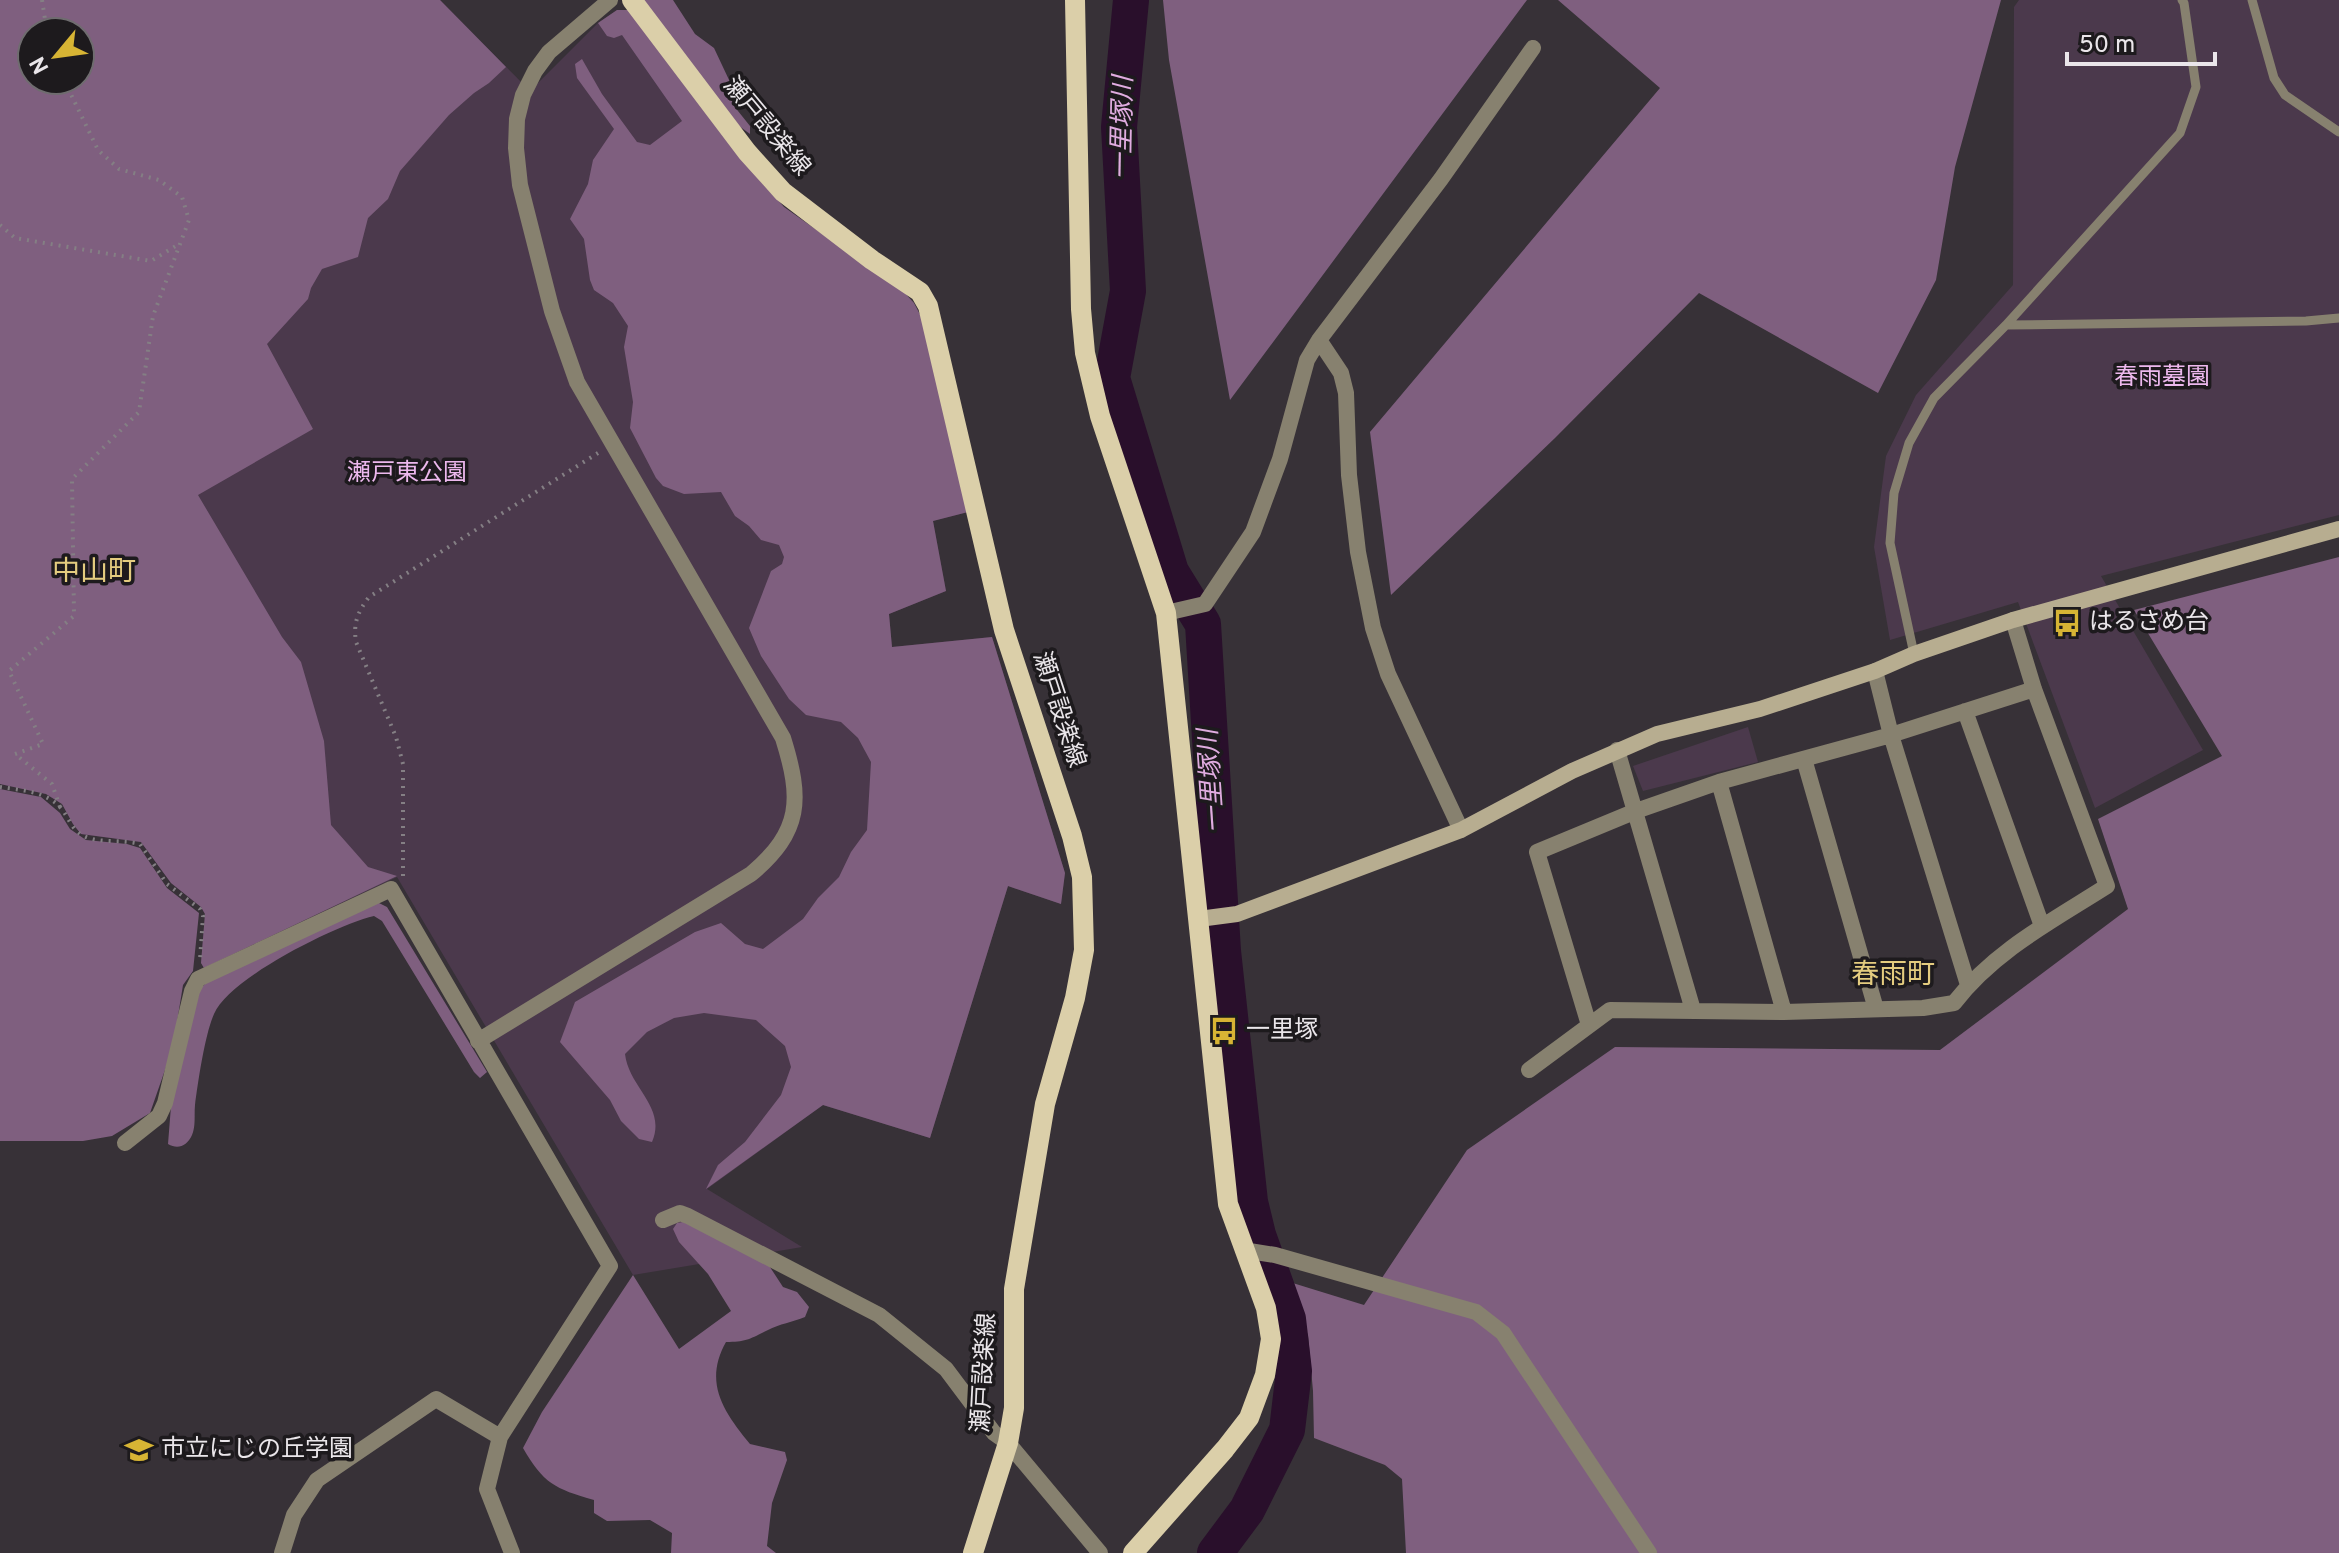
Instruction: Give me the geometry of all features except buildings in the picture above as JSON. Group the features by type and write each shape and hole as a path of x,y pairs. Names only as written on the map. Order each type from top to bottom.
{"main road":[{"name":"瀬戸設楽線","path":"632,0 747,152 783,192 872,260 920,292 928,306 1004,630 1072,836 1082,877 1084,950 1075,998 1045,1104 1014,1289 1014,1395 1008,1443 973,1553"},
{"path":"1075,0 1081,309 1085,353 1100,416 1170,613 1226,1190 1228,1204 1266,1308 1271,1339 1260,1390 1249,1418 1133,1553"}],"street":[{"path":"478,1041 751,874 774,854 789,832 795,803 794,773 783,738 577,382 552,311 520,185 516,148 520,107 535,71 549,52 610,0"},
{"path":"1170,613 1205,604 1253,532 1280,459 1307,360 1533,48"},
{"path":"1319,340 1341,373 1346,393 1349,475 1358,552 1373,628 1388,674 1461,830"},
{"path":"1199,919 1237,914 1461,830 1617,750 1657,734 1760,709 2013,620 2339,529"},
{"path":"1529,1070 1610,1010 1784,1012 1923,1008 1954,1003 2000,954 2107,886 2034,689 2013,620"},
{"path":"1875,671 1891,735 1968,985"},
{"path":"1589,1025 1537,852 1636,811 1719,782 1891,735 2034,689"},
{"path":"1965,711 2042,926"},
{"path":"1617,750 1693,1010"},
{"path":"1804,759 1876,1009"},
{"path":"1719,782 1784,1012"},
{"path":"125,1143 159,1116 165,1103 192,991 198,979 391,889 610,1266 500,1437 487,1489 512,1553"},
{"path":"663,1220 680,1213 688,1216 879,1315 946,1369 994,1433 1008,1443 1100,1553"},
{"path":"1246,1250 1275,1255 1476,1312 1503,1333 1649,1553"},
{"path":"282,1553 294,1515 317,1480 436,1399 500,1437"}],"lane":[{"path":"1914,654 1890,543 1894,493 1909,443 1934,398 2006,325 2180,133 2196,87 2182,0"},
{"path":"2252,0 2274,78 2285,95 2339,132"},
{"path":"2006,325 2339,318"}],"path":[{"path":"72,96 98,150 119,169 159,180 182,197 189,220 153,316 139,412 72,479 74,616 9,671 43,744 15,754 52,784 60,807 81,835 140,844 167,884 200,909 203,916 198,979"},
{"path":"0,225 15,238 151,261 181,243"},
{"path":"391,889 403,879 403,764 396,737 356,642 354,626 358,611 369,597 613,444"},
{"path":"0,787 33,792 60,807"}],"green space":[{"name":"瀬戸東公園","path":"0,0 440,0 530,91 598,23 617,10 784,207 914,303 968,512 933,521 946,591 889,614 892,647 992,637 1065,873 1061,904 1008,886 930,1138 823,1105 707,1189 802,1247 633,1275 397,877 204,968 201,963 205,914 201,907 171,883 141,842 81,834 62,804 46,794 0,784"},
{"name":"春雨墓園","path":"2019,0 2339,0 2339,515 2101,576 2203,750 2095,808 2018,602 1890,640 1874,547 1886,456 1916,395 2013,285 2014,7"},
{"path":"1748,727 1758,762 1643,791 1633,766"}],"shaded area":[{"path":"0,0 440,0 506,67 449,115 400,171 388,199 368,218 358,257 322,269 308,299 267,344 313,429 198,495 282,637 301,662 324,741 331,825 368,867 397,876 204,968 201,963 205,914 201,907 171,883 141,842 81,834 62,804 46,794 0,784"},
{"path":"642,0 673,0 695,34 714,48 730,82 734,106 750,126 750,134 739,126"},
{"path":"1163,0 1527,0 1230,400 1169,60"},
{"path":"1558,0 2001,0 1955,167 1936,280 1878,393 1699,293 1555,438 1391,595 1370,432 1660,88"},
{"path":"617,10 628,10 784,207 903,291 924,322 968,512 933,521 946,591 889,614 892,647 992,637 1065,873 1061,904 1008,886 930,1138 823,1105 706,1189 718,1165 745,1142 781,1095 791,1067 785,1046 756,1020 704,1013 674,1018 647,1032 625,1054 633,1077 655,1118 652,1142 639,1139 621,1121 610,1100 560,1042 575,1002 695,932 721,923 745,944 763,949 803,919 839,877 851,852 867,830 871,762 858,738 841,722 806,715 789,699 761,656 749,628 771,571 782,564 784,557 779,545 761,540 735,516 721,492 684,494 663,486 630,428 633,402 624,347 628,326 613,303 594,290 584,239 570,219 588,184 593,160 614,129 577,78 575,64 582,59 602,94 637,142 650,145 682,121 622,35 614,38 607,36 598,23"},
{"path":"2339,557 2339,1553 1406,1553 1402,1479 1385,1465 1314,1438 1308,1335 1283,1280 1364,1305 1467,1150 1615,1047 1940,1050 2128,909 2098,819 2222,756 2134,610"},
{"path":"0,789 41,797 60,813 70,829 86,840 140,848 167,888 199,913 193,971 183,985 173,1047 150,1113 112,1136 83,1141 0,1141"},
{"path":"375,901 387,907 487,1072 480,1078 474,1072 382,921 374,916 335,930 285,955 240,985 224,1000 214,1014 205,1046 192,1135 182,1146 168,1144 171,1106 200,989 206,983"},
{"path":"688,1221 768,1264 783,1287 797,1292 809,1307 805,1317 748,1339 726,1342 716,1371 725,1408 750,1444 785,1452 787,1460 772,1503 767,1546 776,1553 671,1553 672,1533 650,1520 607,1521 594,1513 594,1500 560,1488 544,1477 523,1448 542,1412 633,1275 679,1349 731,1311 708,1274 679,1242 673,1229 677,1223"}],"waterway":[{"name":"一里塚川","path":"1131,0 1119,127 1128,291 1112,378 1171,572 1203,624 1223,951 1250,1202 1258,1235 1288,1319 1294,1371 1287,1430 1247,1510 1215,1553"}],"place":[{"name":"はるさめ台","path":"2067,623"},
{"name":"一里塚","path":"1224,1031"},
{"name":"市立にじの丘学園","path":"139,1450"}],"district":[{"name":"中山町","path":"94,573"},
{"name":"春雨町","path":"1893,976"}]}
